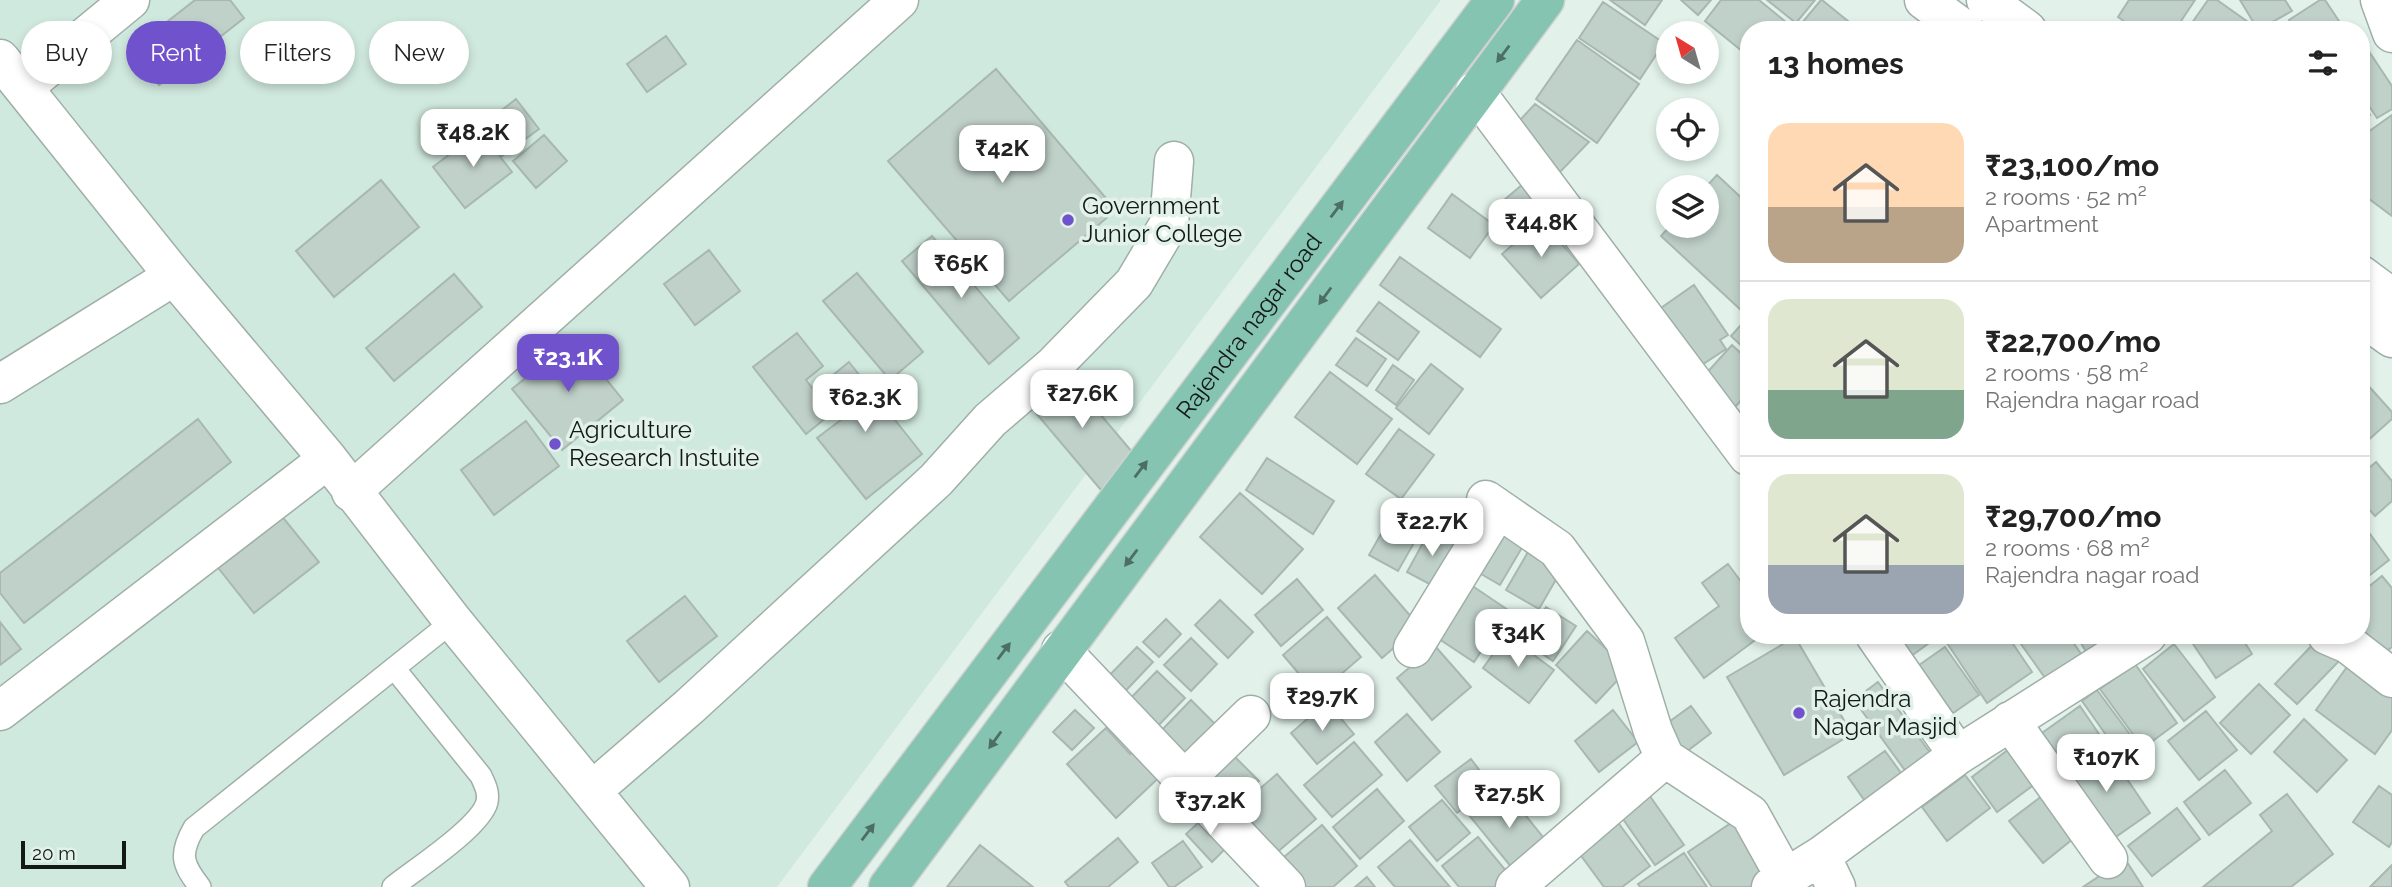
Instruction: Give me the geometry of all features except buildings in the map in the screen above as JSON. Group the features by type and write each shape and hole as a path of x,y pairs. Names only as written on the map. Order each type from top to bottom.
{"main road":[{"name":"Rajendra nagar road","path":"827,887 1495,0"},
{"name":"Rajendra nagar road","path":"888,887 1545,0"}],"street":[{"path":"130,0 12,73 174,276 328,459 453,621 670,887"},
{"path":"351,492 899,0"},
{"path":"1924,0 1953,21"},
{"path":"1986,0 2015,21"},
{"path":"2380,0 2392,33"},
{"path":"1475,91 1740,432"},
{"path":"593,790 689,707 936,480 990,420 1053,366 1134,283 1169,224 1174,161"},
{"path":"0,384 174,276"},
{"path":"2370,282 2392,298"},
{"path":"2370,322 2392,338"},
{"path":"0,711 328,459"},
{"path":"1413,648 1492,504 1558,549 1625,642 1653,731 1665,758 1749,814 1778,882 1828,872 1958,755 2133,644"},
{"path":"1881,644 1958,755"},
{"path":"2348,644 2392,678"},
{"path":"1061,650 1286,887"},
{"path":"1184,780 1251,715"},
{"path":"2010,721 2108,859"},
{"path":"1514,887 1665,758"}],"lane":[{"path":"200,887 186,867 184,845 194,828 453,621"},
{"path":"393,887 474,823 487,805 488,792 481,776 394,668"}],"shaded area":[{"name":"Agriculture Research Instuite","path":"0,0 1441,0 777,887 0,887"}],"place":[{"name":"Government Junior College","path":"1068,220"},
{"name":"Agriculture Research Instuite","path":"555,444"},
{"name":"Rajendra Nagar Masjid","path":"1799,713"}]}
